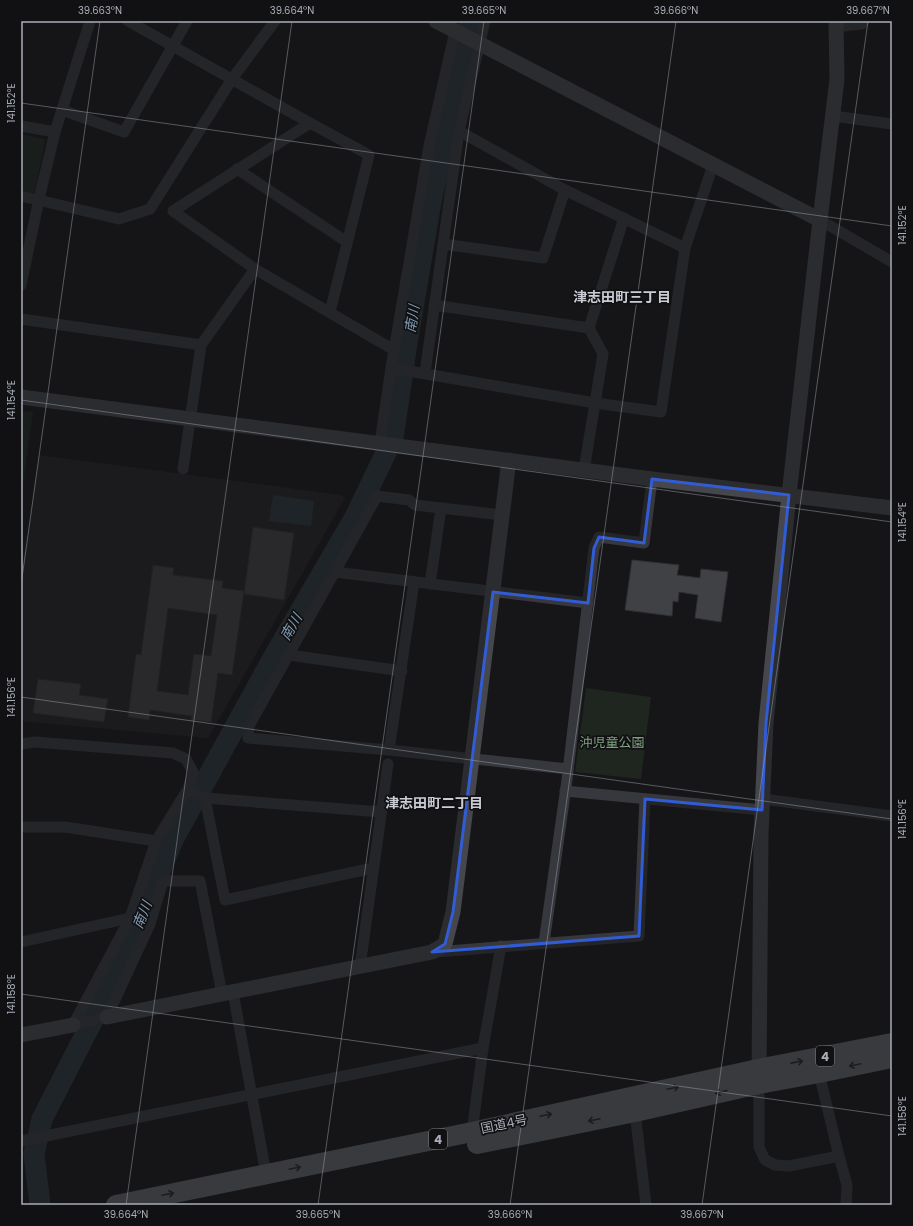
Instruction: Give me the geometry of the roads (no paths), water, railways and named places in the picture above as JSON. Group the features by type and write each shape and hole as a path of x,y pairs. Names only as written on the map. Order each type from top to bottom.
{"highway":[{"name":"国道4号","path":"183,1205 635,1112 759,1076 892,1043"},
{"name":"国道4号","path":"116,1205 472,1132 759,1076 819,1073 892,1058"}],"street":[{"path":"21,285 55,132 90,21"},
{"path":"128,21 173,48 232,79 310,124 368,155 330,312"},
{"path":"62,110 124,132 187,21"},
{"path":"21,196 119,218 150,209 232,79 275,21"},
{"path":"436,21 820,220 892,262"},
{"path":"424,373 458,131 485,21"},
{"path":"839,1156 789,1166 774,1165 765,1160 759,1147 763,805 766,723 789,495 837,79 836,24 862,24 864,21"},
{"path":"380,443 391,368 429,146 455,31"},
{"path":"833,116 892,124"},
{"path":"310,124 173,211 255,269 394,350"},
{"path":"21,126 55,132"},
{"path":"458,131 565,190 685,248"},
{"path":"391,368 595,403 661,412 685,248 713,165"},
{"path":"237,169 347,242"},
{"path":"443,244 543,258 565,190"},
{"path":"584,470 603,354 589,328 624,218"},
{"path":"183,469 201,345 255,269"},
{"path":"434,305 589,328"},
{"path":"21,319 201,345"},
{"path":"21,397 652,479 892,508"},
{"path":"432,952 445,944 453,912 509,460"},
{"path":"544,943 568,769 594,548 599,537 644,543 652,479"},
{"path":"502,515 415,505 409,500 377,496 249,726 248,738 389,750 568,769"},
{"path":"430,584 441,508"},
{"path":"335,572 588,603"},
{"path":"389,750 414,582"},
{"path":"289,655 402,670"},
{"path":"21,744 35,742 173,753 186,759 193,772 189,789 156,841 130,918 74,1025"},
{"path":"360,966 388,764"},
{"path":"189,789 203,797 381,812"},
{"path":"565,791 646,799 763,805 892,816"},
{"path":"203,797 225,900 373,868"},
{"path":"21,1035 432,952 640,936 646,799"},
{"path":"21,827 66,827 156,841"},
{"path":"107,1017 150,924 163,881 200,881 222,884"},
{"path":"200,881 252,1095 266,1174"},
{"path":"21,942 130,918"},
{"path":"472,1132 483,1048 501,946"},
{"path":"25,1140 483,1048"},
{"path":"819,1073 847,1185 846,1205"},
{"path":"635,1112 646,1205"}],"waterway":[{"name":"南川","path":"40,1205 34,1154 42,1119 99,1008 133,937 173,840 273,658 355,517 393,438 407,343 431,202 470,21"}],"district":[{"name":"津志田町三丁目","path":"622,297"},
{"name":"津志田町二丁目","path":"434,803"}],"park label":[{"name":"沖児童公園","path":"612,742"}]}
